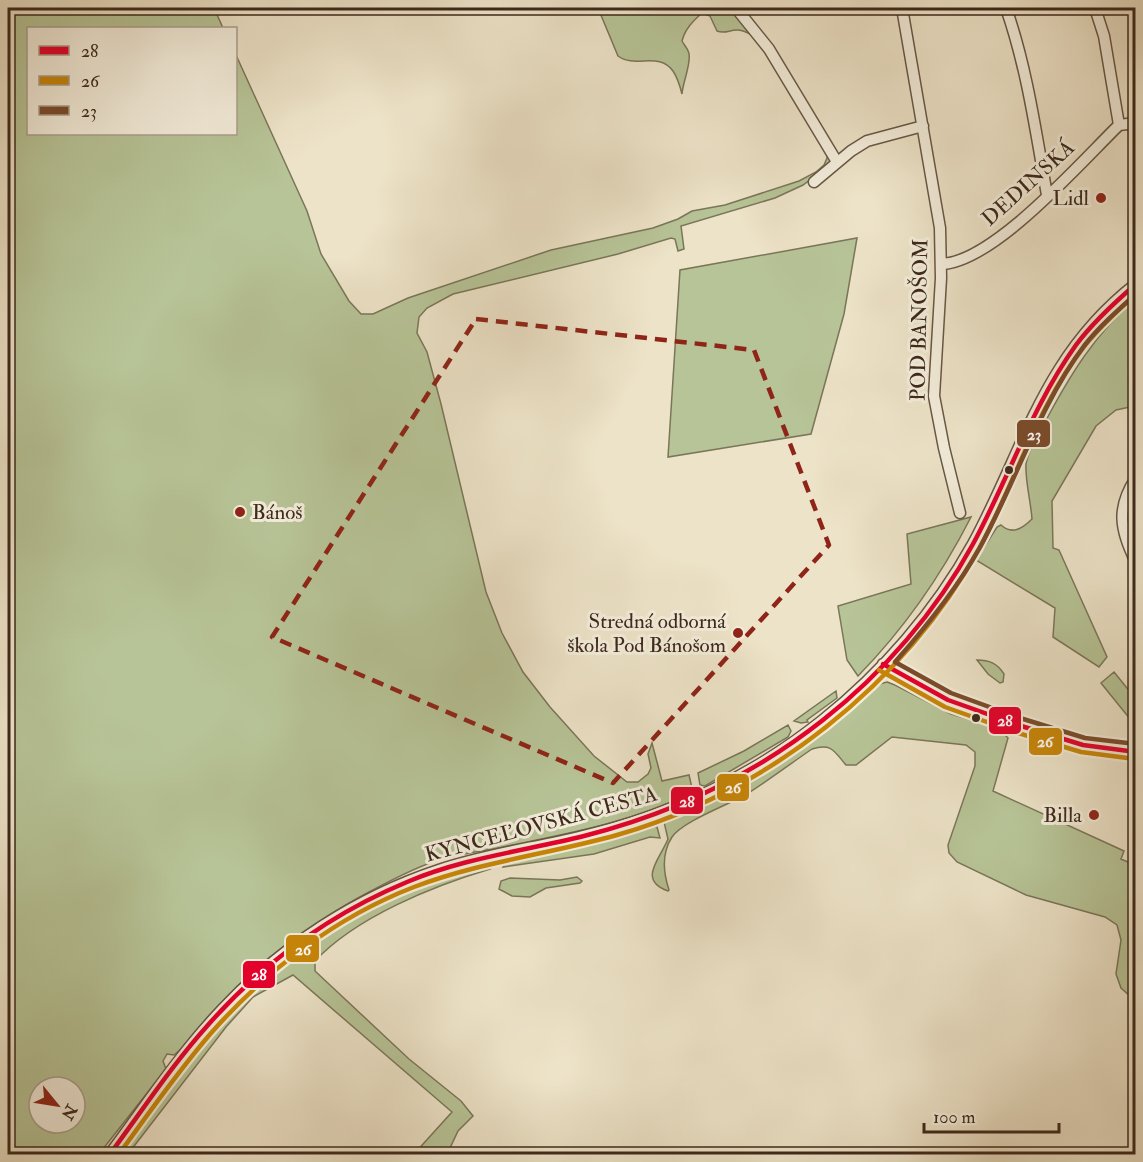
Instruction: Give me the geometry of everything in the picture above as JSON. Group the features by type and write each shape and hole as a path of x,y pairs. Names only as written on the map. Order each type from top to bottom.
{"street":[{"path":"736,8 769,49 837,162"},
{"name":"POD BANOŠOM","path":"902,8 937,205 941,264 934,396 960,513"},
{"path":"1006,8 1026,83 1047,195"},
{"path":"1095,8 1104,36 1119,125 1136,123"},
{"name":"DEDINSKÁ","path":"941,264 962,260 1005,235 1119,125"},
{"path":"814,182 867,141 923,126"},
{"name":"KYNCEĽOVSKÁ CESTA","path":"110,1155 206,1027 236,995 301,940 336,918 421,876 483,857 587,836 669,810 750,770 801,737 843,703 883,664 925,616 963,561 989,512 1038,405 1062,363 1088,328 1136,284"},
{"path":"1136,478 1128,490 1121,519 1127,545 1136,562"},
{"path":"883,664 948,700 1083,745 1136,752"}],"highlighted area":[{"path":"476,319 754,350 829,545 613,783 272,637"}],"green space":[{"path":"8,8 214,8 223,27 27,27 27,135 237,135 237,57 307,211 321,254 349,301 361,314 373,314 408,298 551,250 653,228 692,211 725,205 799,181 824,165 827,152 832,160 830,165 803,185 775,198 681,226 684,249 678,251 675,239 671,238 618,254 453,294 427,308 419,317 417,333 427,352 441,404 486,592 502,633 523,672 550,707 594,756 627,782 638,782 648,774 651,768 648,754 652,743 662,781 689,775 692,788 690,793 667,804 618,821 439,860 412,870 369,892 314,925 266,960 222,1001 181,1049 174,1055 167,1054 163,1061 166,1069 99,1154 8,1154"},
{"path":"598,8 729,8 756,37 740,30 717,31 710,16 702,13 685,33 682,41 689,58 682,94 676,76 667,65 654,61 625,60 618,56"},
{"path":"857,238 844,314 811,434 668,457 680,270"},
{"path":"1135,300 1135,406 1116,410 1096,426 1052,501 1053,548 1059,550 1107,657 1099,667 1053,637 1055,608 976,560 997,527 1001,525 1009,530 1017,530 1032,519 1026,470 1031,448 1084,356 1108,326"},
{"path":"971,517 921,601 891,640 858,676 847,660 838,606 911,584 907,534"},
{"path":"977,660 999,667 1004,674 1003,682 1000,683 988,674"},
{"path":"1114,672 1135,698 1135,714 1130,719 1101,683"},
{"path":"887,682 951,714 998,728 1008,738 993,791 1124,851 1121,859 1135,865 1135,997 1132,998 1121,988 1116,974 1121,940 1117,925 1105,917 1026,895 957,862 949,853 948,845 975,766 975,752 966,745 892,737 856,765 846,765 835,752 828,748 812,749 747,794 696,819 678,831 668,843 665,856 664,870 669,890 654,881 653,868 668,839 664,822 666,819 704,803 774,764 833,724 876,685"},
{"path":"836,691 837,698 807,720 808,722 794,721"},
{"path":"788,725 791,731 788,737 705,786 700,785 698,773 744,751"},
{"path":"651,824 657,827 660,838 650,837 594,854 503,867 506,861 518,857 611,837"},
{"path":"485,865 490,869 444,884 373,917 332,945 315,961 315,971 409,1059 461,1101 473,1116 458,1131 445,1154 414,1154 452,1112 293,975 253,997 226,1027 128,1154 117,1154 205,1040 246,994 278,966 349,919 386,900 447,875"},
{"path":"577,877 582,881 580,883 546,888 530,897 512,896 499,889 501,881 510,878 560,880"}],"transit line":[{"name":"28","path":"110,1154 182,1056 229,1002 299,942 351,909 428,874 472,861 584,836 679,804 739,776 768,759 845,702 907,640 942,594 973,544 1060,368 1089,328 1136,284"},
{"name":"26","path":"119,1154 187,1062 233,1009 280,967 330,930 385,899 439,878 617,835 673,816 753,777 802,745 849,708 892,667 949,597 980,547 1041,417 1069,367 1086,344 1136,294"},
{"name":"23","path":"1136,294 1096,332 1068,370 1040,420 979,549 940,608 895,662 951,693 1020,718 1085,738 1136,744"},
{"name":"28","path":"883,664 948,700 1018,725 1083,745 1136,752"},
{"name":"26","path":"879,670 945,707 1015,732 1081,752 1135,759"}],"place":[{"name":"Lidl","path":"1101,198"},
{"name":"Bánoš","path":"240,512"},
{"name":"Stredná odborná škola Pod Bánošom","path":"738,633"},
{"name":"Billa","path":"1094,815"}]}
